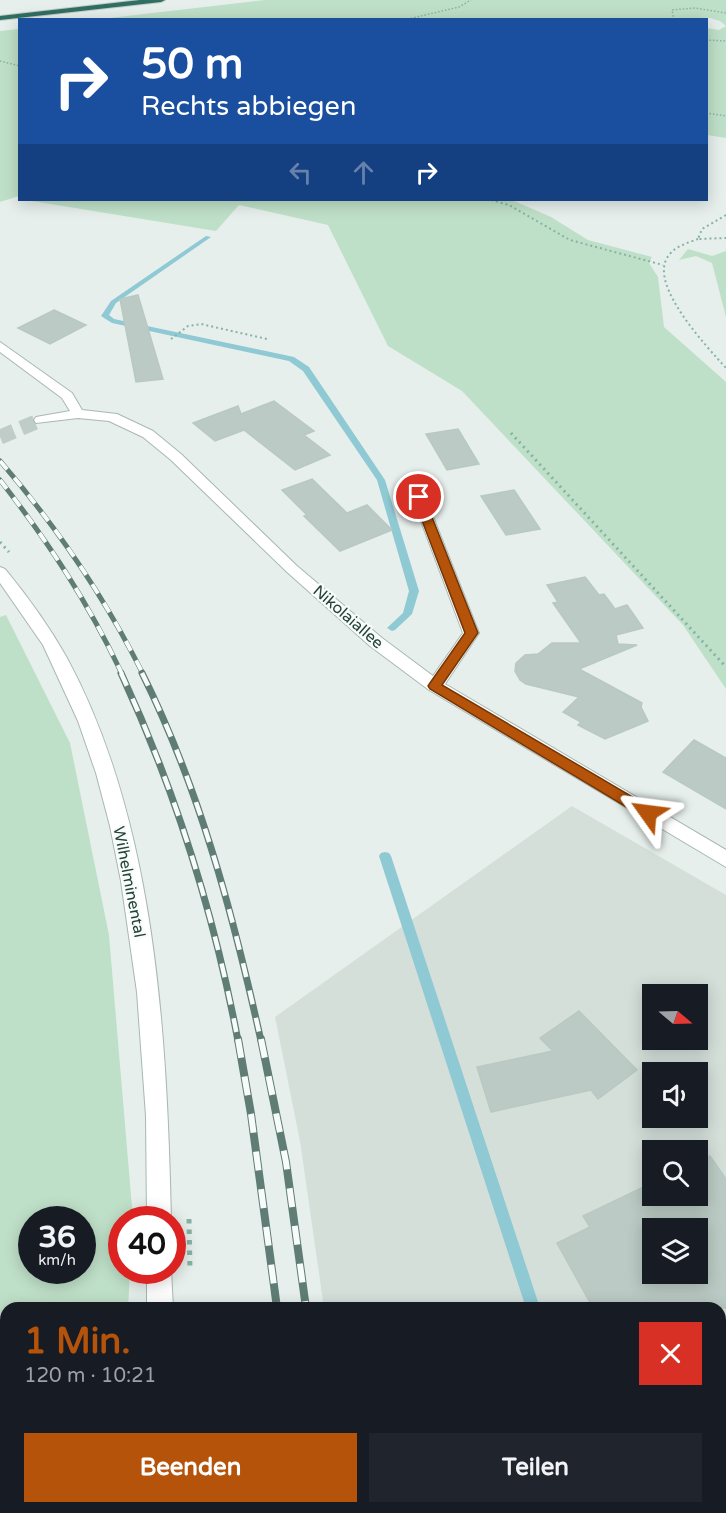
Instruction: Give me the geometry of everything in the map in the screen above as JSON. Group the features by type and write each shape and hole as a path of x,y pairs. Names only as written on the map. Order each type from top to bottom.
{"highway":[{"path":"0,11 98,0"},
{"path":"0,18 161,0"}],"street":[{"path":"0,346 67,396 78,414 41,420"},
{"name":"Nikolaiallee","path":"78,414 112,417 148,435 176,457 292,569 376,642 435,686 726,859"},
{"path":"419,497 471,633 435,686"},
{"name":"Wilhelminental","path":"0,573 22,601 65,670 94,742 117,814 140,931 157,1102 159,1206"},
{"path":"159,1284 160,1302"}],"path":[{"path":"412,18 459,7 471,0"},
{"path":"673,18 672,10 682,7 726,13"},
{"path":"708,40 726,41"},
{"path":"0,61 18,66"},
{"path":"708,113 726,116"},
{"path":"495,201 509,205 570,240 663,265"},
{"path":"698,239 702,229 726,214"},
{"path":"726,238 698,239 676,248 663,265 664,280 671,297 726,368"},
{"path":"171,339 188,326 201,324 267,339"},
{"path":"511,433 726,667"}],"shaded area":[{"path":"572,806 726,895 726,1302 323,1302 300,1141 275,1017"}],"green space":[{"path":"265,0 726,0 726,26 710,18 110,18"},
{"path":"726,26 726,138 708,135 708,28 719,30"},
{"path":"18,29 18,196 0,202 0,31"},
{"path":"32,201 514,201 551,217 588,240 652,257 649,263 658,277 664,327 726,382 726,689 683,625 462,391 388,346 328,225 239,205 216,231"},
{"path":"688,249 712,256 726,251 726,317 712,263 696,256 679,260"},
{"path":"6,615 70,743 109,935 132,1206 108,1206 108,1284 129,1284 128,1302 0,1302 0,617"}],"building":[{"path":"138,295 163,379 136,382 120,299"},
{"path":"54,310 86,325 50,344 18,328"},
{"path":"274,401 314,431 304,435 330,455 295,470 244,430 215,441 193,423 238,406 241,414"},
{"path":"458,429 479,464 447,470 426,434"},
{"path":"312,479 347,513 367,505 392,530 340,551 304,516 307,515 282,490"},
{"path":"514,490 540,529 506,535 481,496"},
{"path":"585,577 599,595 604,594 615,609 627,605 643,628 616,635 618,644 637,645 579,669 642,703 641,707 648,721 605,739 578,725 581,722 563,712 579,697 526,684 520,680 515,671 516,663 525,655 538,654 552,643 581,643 553,603 558,602 547,585"},
{"path":"694,740 726,758 726,809 663,772"},
{"path":"579,1011 637,1070 598,1099 591,1090 491,1112 477,1067 553,1051 540,1038"},
{"path":"710,1156 726,1179 726,1302 590,1302 557,1243 590,1227 583,1216 642,1188 642,1206 708,1206 708,1157"}],"waterway":[{"path":"208,237 113,302 105,316 112,321 291,359 306,369 381,480 414,591 407,614 392,628"},
{"path":"385,856 531,1302"}],"tunnel":[{"path":"0,437 41,420"}],"railway":[{"path":"0,461 41,511 78,563 112,617 143,674"},
{"path":"0,480 67,574 122,674"},
{"path":"121,673 159,762 191,853 217,946 238,1041"},
{"path":"142,673 181,762 213,853 239,946 261,1041"},
{"path":"238,1039 251,1114 276,1302"},
{"path":"261,1039 286,1162 305,1302"}],"route":[{"path":"419,497 471,633 435,686 648,813"}]}
